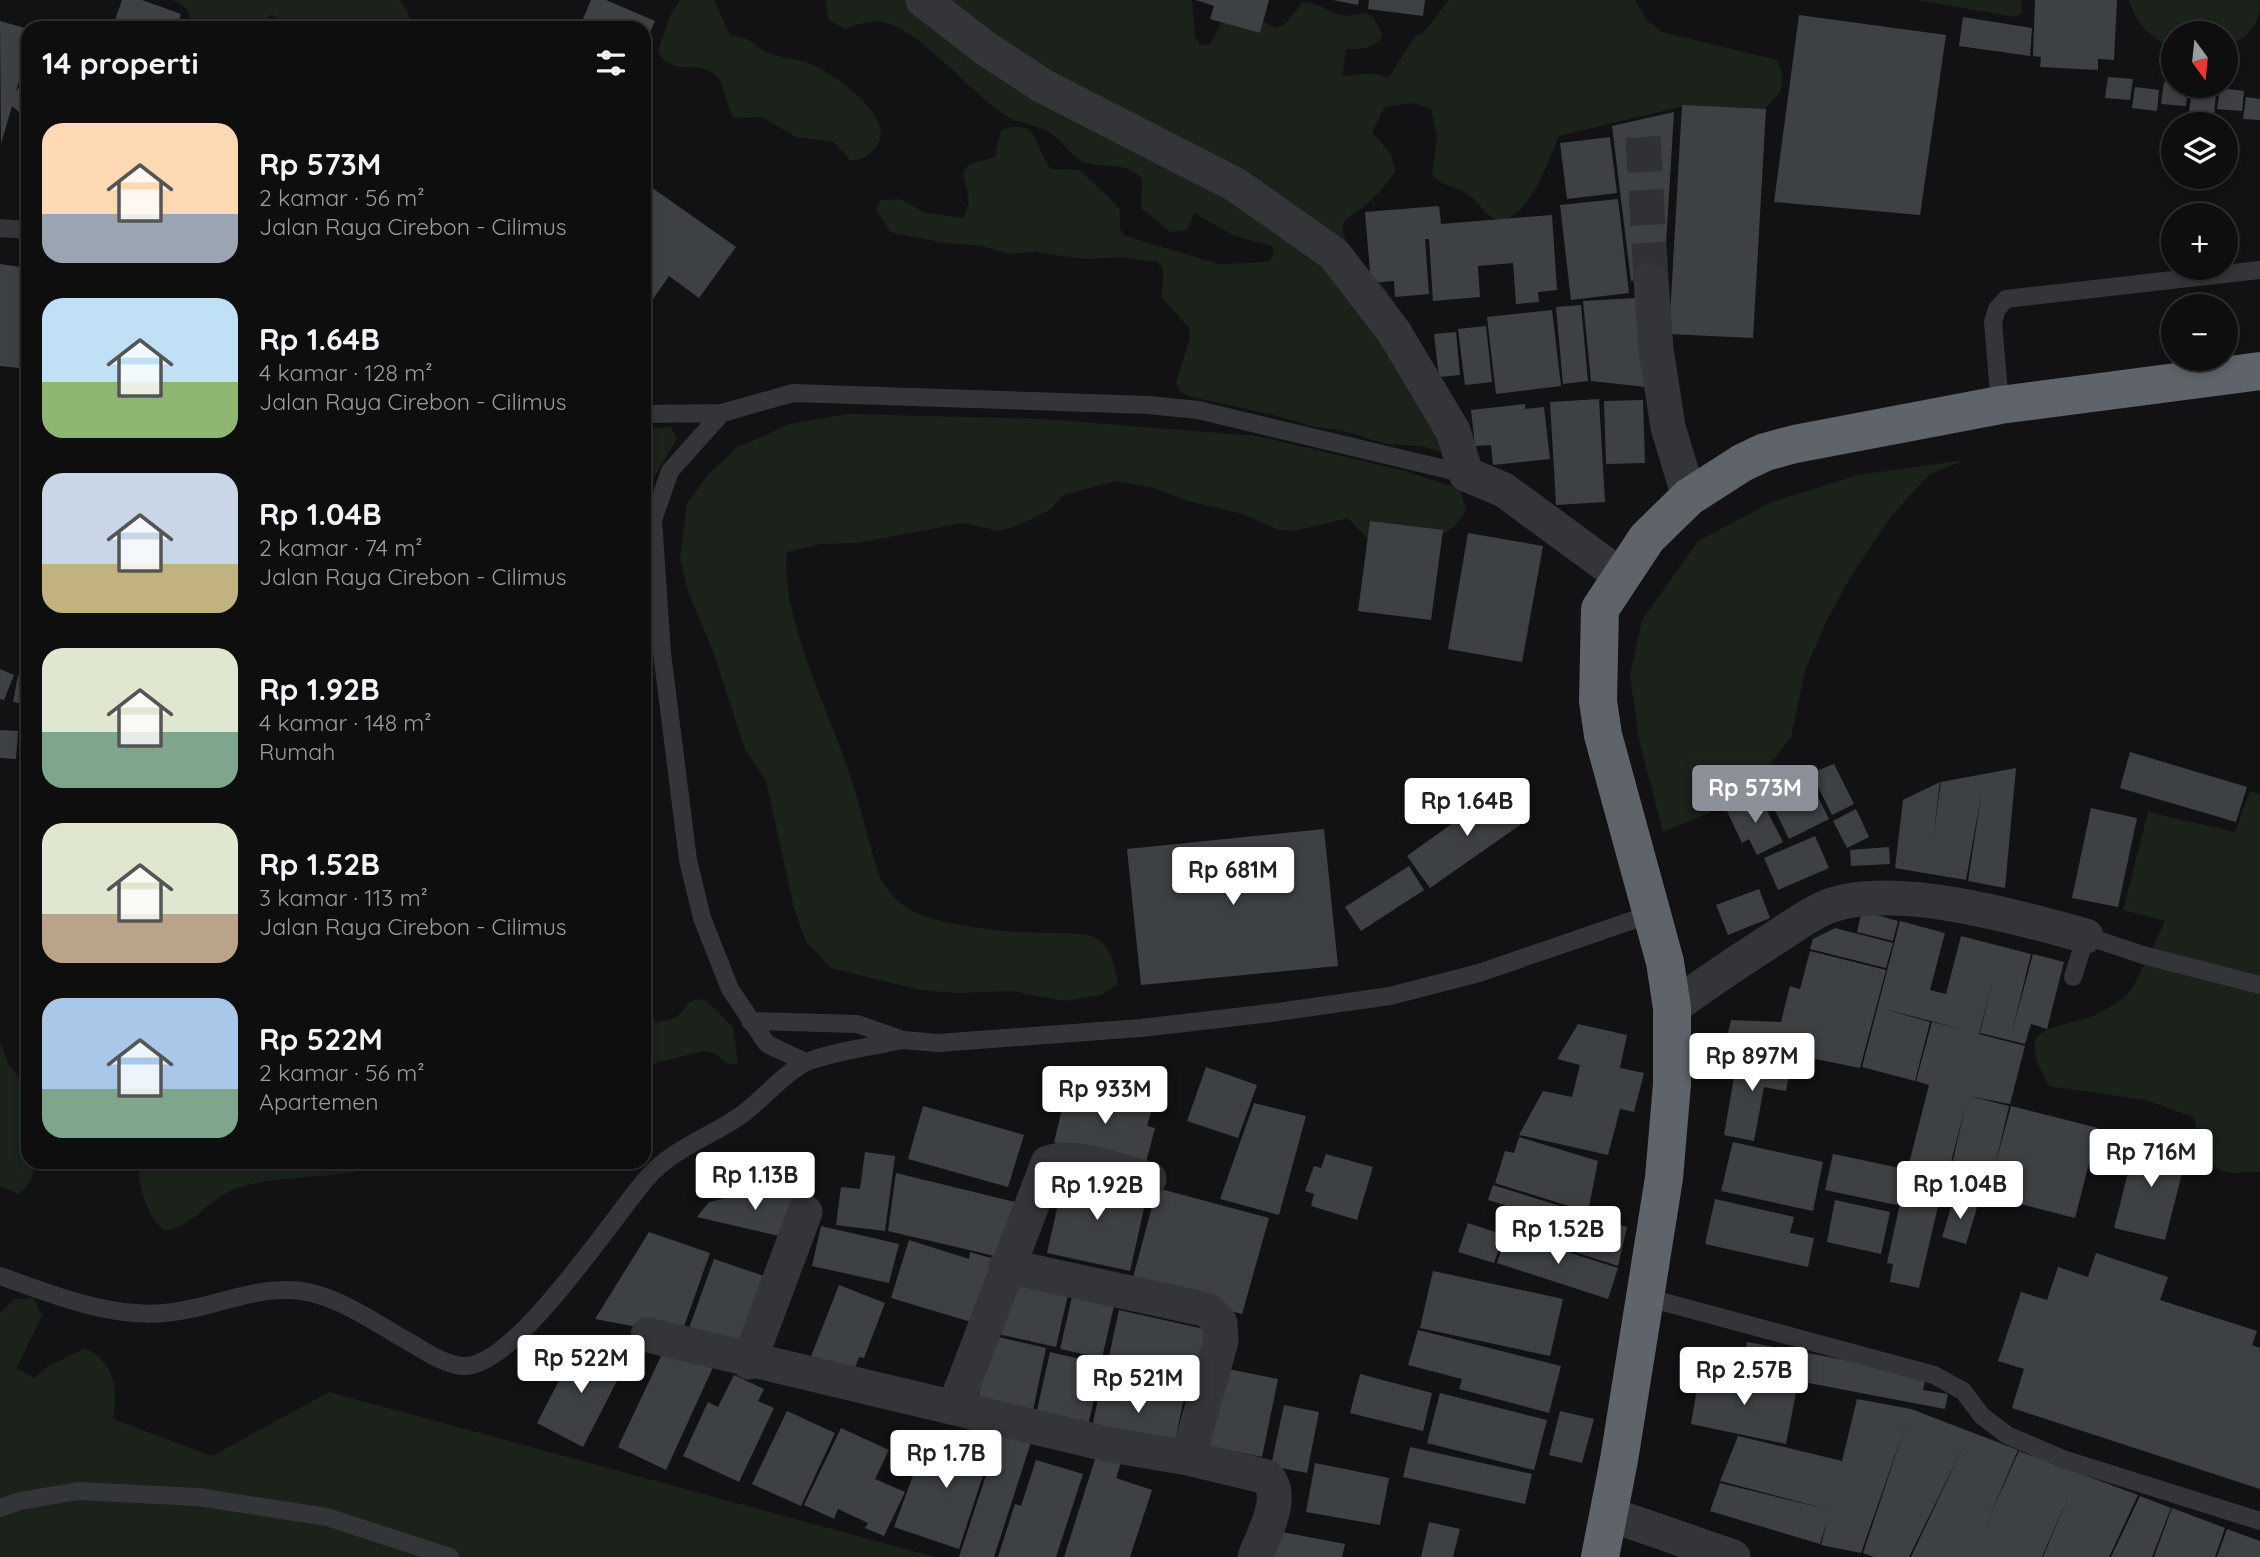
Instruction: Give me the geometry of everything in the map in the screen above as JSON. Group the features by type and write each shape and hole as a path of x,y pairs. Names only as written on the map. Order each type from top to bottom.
{"highway":[{"path":"1600,1557 1645,1297 1670,1124 1672,1008 1665,962 1605,746 1598,701 1600,608 1647,538 1689,497 1765,452 2000,405 2260,371"}],"street":[{"path":"923,0 985,48 1043,86 1236,185 1334,254 1394,332 1452,431 1466,474 1504,491 1621,576"},
{"path":"1651,280 1656,349 1668,427 1689,497"},
{"path":"1672,1008 1828,906 1864,899 1909,899 1986,911 2086,936"},
{"path":"955,1406 1006,1266 1048,1163 1056,1159 1073,1160 1150,1179"},
{"path":"749,1362 805,1212"},
{"path":"1006,1266 1208,1310 1220,1323 1221,1341 1188,1458"},
{"path":"648,1335 749,1362 955,1406 1106,1444 1188,1458 1267,1477 1272,1483 1276,1498 1255,1557"},
{"path":"1609,1514 1733,1557"}],"lane":[{"path":"0,228 21,230"},
{"path":"2000,405 1993,322 1997,309 2006,299 2260,270"},
{"path":"651,414 722,412 793,393 1148,405 1198,410 1466,474"},
{"path":"722,412 670,471 653,520 662,653 688,860 702,918 730,989 766,1044 805,1062"},
{"path":"750,1021 856,1024 903,1040 938,1042 1141,1028 1390,996 1479,973 1651,914"},
{"path":"2073,977 2086,936 2143,955 2260,985"},
{"path":"0,1276 60,1297 132,1314 165,1313 258,1292 291,1290 317,1296 366,1317 435,1357 462,1366 486,1362 508,1347 576,1269 649,1175 691,1143 742,1115 805,1062 903,1040"},
{"path":"1645,1297 1934,1376 1963,1391 1982,1416 2007,1436 2063,1459 2260,1521"},
{"path":"0,1508 78,1491 198,1497 327,1517 450,1557"}],"shaded area":[{"path":"172,0 399,0 408,13 409,21 278,21 272,14 264,21 190,21 187,10"},
{"path":"680,0 714,0 730,35 749,40 773,55 816,66 842,83 867,105 876,117 881,129 880,140 875,149 865,157 851,161 834,142 796,137 762,117 734,118 717,76 698,68 675,66 663,59 658,51 670,16"},
{"path":"825,0 1192,0 1195,37 1200,45 1210,44 1224,18 1259,20 1276,28 1285,24 1303,2 1344,16 1366,13 1374,18 1383,35 1372,46 1346,49 1342,76 1370,73 1389,77 1415,36 1423,33 1449,0 1635,0 1647,21 1662,32 1777,60 1783,81 1778,94 1754,122 1688,105 1559,136 1530,198 1511,217 1500,221 1487,213 1470,196 1441,182 1432,174 1437,137 1431,109 1413,103 1385,107 1372,132 1391,154 1395,172 1374,198 1345,220 1343,233 1352,251 1387,291 1409,328 1424,366 1447,447 1440,452 1422,446 1385,444 1341,430 1314,427 1188,396 1180,391 1176,383 1190,337 1189,328 1162,298 1163,269 1157,262 1120,257 1083,259 1036,252 1008,254 982,246 944,243 890,232 876,209 881,200 900,199 926,213 964,218 969,200 963,172 969,164 995,157 1001,130 1023,127 1035,137 1051,169 1080,170 1120,210 1120,229 1125,236 1219,264 1268,262 1274,255 1272,246 1234,236 1194,213 1187,230 1170,232 1141,208 1142,179 1136,173 1082,161 1050,133 1010,118 995,108 913,36 882,22 863,23 845,29 829,20"},
{"path":"1915,0 2021,0 2023,13 2015,17"},
{"path":"2129,0 2260,0 2258,16 2252,29 2238,40 2238,21 2161,21 2161,42 2145,29"},
{"path":"847,414 1044,419 1257,436 1405,471 1460,489 1466,510 1458,522 1438,536 1413,541 1372,544 1348,518 1294,531 1276,529 1242,514 1188,501 1153,488 1116,481 1063,495 1051,509 1017,526 999,531 963,523 857,543 821,544 787,552 790,602 797,630 851,777 879,876 887,888 899,902 915,912 949,923 1008,931 1094,937 1108,951 1118,984 1102,995 1065,1001 1012,991 956,993 920,990 831,968 806,942 794,908 766,781 745,749 711,646 689,595 680,559 687,503 710,472 738,447 790,424"},
{"path":"671,427 677,439 651,486 651,428"},
{"path":"1965,460 1929,475 1892,515 1851,576 1825,624 1805,671 1791,737 1745,798 1663,832 1639,740 1630,675 1642,620 1698,541 1772,502 1858,475"},
{"path":"2250,791 2260,794 2260,1172 2235,1173 2221,1170 2208,1160 2200,1145 2193,1117 2145,1100 2049,1086 2039,1066 2035,1041 2049,1029 2095,1015 2125,997 2152,950 2165,921 2123,910 2148,812 2235,832"},
{"path":"698,999 707,1001 733,1027 738,1064 728,1064 714,1053 703,1051 651,1064 651,1009 656,1023 677,1017 689,1002"},
{"path":"0,1042 9,1065 21,1080 21,1169 34,1169 34,1172 19,1194 0,1186"},
{"path":"143,1169 365,1169 240,1187 220,1197 185,1223 166,1231 151,1214 138,1174"},
{"path":"33,1298 42,1315 17,1368 34,1378 49,1366 85,1348 103,1361 112,1378 115,1397 113,1419 212,1456 329,1392 935,1557 0,1557 0,1313 14,1299"}],"building":[{"path":"122,0 142,0 181,14 178,21 114,21"},
{"path":"591,0 606,0 655,21 651,30 651,21 582,21"},
{"path":"1196,0 1269,0 1260,33 1210,19 1214,6"},
{"path":"1333,0 1359,0 1358,5"},
{"path":"1369,0 1425,0 1423,16 1368,9"},
{"path":"2035,0 2117,0 2114,60 2098,59 2098,70 2040,67 2041,57 2033,56"},
{"path":"1799,15 1946,35 1920,215 1774,202"},
{"path":"1963,17 2032,28 2030,56 1959,46"},
{"path":"0,21 21,27 21,74 16,91 21,85 21,114 12,106 1,144"},
{"path":"2108,77 2133,79 2130,100 2105,98"},
{"path":"2135,87 2159,90 2157,111 2132,108"},
{"path":"2238,90 2244,91 2242,111 2217,109 2219,98 2238,98"},
{"path":"2246,97 2260,99 2260,120 2243,119"},
{"path":"2162,98 2187,98 2186,106 2161,104"},
{"path":"2191,98 2216,98 2214,112 2189,112"},
{"path":"1682,105 1766,109 1753,338 1669,334"},
{"path":"1674,112 1664,278 1631,281 1612,126"},
{"path":"1610,137 1617,193 1567,199 1560,143"},
{"path":"651,187 736,247 699,298 669,276 651,302"},
{"path":"1618,199 1629,293 1571,300 1560,205"},
{"path":"1439,206 1441,224 1552,215 1557,290 1538,292 1539,302 1516,304 1513,263 1478,266 1480,297 1433,301 1429,239 1425,239 1429,294 1395,297 1394,281 1371,283 1365,212"},
{"path":"0,264 21,267 21,368 0,366"},
{"path":"1636,298 1646,387 1591,381 1583,301"},
{"path":"1581,305 1588,381 1563,384 1556,307"},
{"path":"1552,310 1561,386 1496,394 1487,317"},
{"path":"1486,326 1492,382 1465,385 1458,329"},
{"path":"1456,332 1460,375 1439,377 1434,334"},
{"path":"1599,399 1605,502 1556,505 1550,402"},
{"path":"1643,400 1645,463 1606,464 1604,401"},
{"path":"1525,404 1525,409 1544,407 1550,459 1493,465 1491,445 1475,446 1471,410"},
{"path":"1370,521 1443,530 1431,620 1358,611"},
{"path":"1468,533 1543,546 1522,662 1448,649"},
{"path":"0,669 14,675 4,700 0,699"},
{"path":"18,675 21,676 21,704 13,702"},
{"path":"0,730 18,731 16,759 0,758"},
{"path":"2130,752 2247,787 2236,822 2120,788"},
{"path":"1834,764 1854,804 1832,815 1811,773"},
{"path":"2016,768 2005,888 1968,881 1982,790 1966,880 1895,868 1903,800 1940,782 1933,839 1941,782"},
{"path":"1807,775 1829,819 1789,839 1766,792"},
{"path":"1503,787 1527,820 1430,888 1407,856"},
{"path":"1759,795 1783,842 1757,855 1749,839 1742,843 1726,809"},
{"path":"2091,808 2137,818 2118,907 2072,898"},
{"path":"1856,809 1869,837 1847,848 1833,821"},
{"path":"1324,829 1338,966 1141,985 1127,849"},
{"path":"1815,836 1829,868 1778,890 1764,858"},
{"path":"1889,847 1890,864 1851,866 1850,850"},
{"path":"1409,866 1424,890 1361,931 1345,907"},
{"path":"1759,889 1770,918 1728,935 1716,905"},
{"path":"1862,911 1898,921 1893,941 1857,932"},
{"path":"1900,921 1945,933 1930,990 1946,994 1961,936 2031,954 2012,1032 2033,954 2064,962 2047,1029 2031,1024 2025,1044 1980,1033 1994,975 1979,1034 2025,1046 2010,1104 1969,1096 2009,1106 1995,1166 2011,1106 2098,1128 2075,1218 1947,1185 1966,1104 1945,1185 1906,1175 1929,1085 1916,1081 1932,1022 1970,1031 1880,1008 1930,1022 1915,1081 1862,1067"},
{"path":"1835,928 1893,943 1886,968 1810,949 1813,939"},
{"path":"1810,951 1886,970 1860,1068 1726,1041 1731,1020 1781,1022 1790,986 1800,989"},
{"path":"1578,1024 1627,1035 1620,1068 1644,1073 1634,1112 1620,1109 1608,1155 1519,1135 1543,1091 1572,1097 1580,1065 1557,1059"},
{"path":"1738,1054 1791,1064 1786,1091 1764,1087 1754,1141 1724,1135"},
{"path":"1206,1067 1257,1085 1238,1138 1187,1121"},
{"path":"1068,1085 1152,1108 1147,1126 1155,1128 1145,1166 1054,1142"},
{"path":"1254,1103 1306,1116 1279,1215 1220,1199"},
{"path":"923,1106 1024,1135 1008,1187 908,1159"},
{"path":"1519,1137 1598,1161 1588,1212 1495,1183 1505,1151 1514,1153"},
{"path":"2137,1137 2188,1150 2165,1240 2114,1228"},
{"path":"1733,1142 1823,1162 1813,1211 1721,1191"},
{"path":"865,1152 895,1156 885,1231 836,1225 841,1187 860,1189"},
{"path":"1326,1154 1373,1167 1357,1220 1311,1206 1314,1194 1305,1191 1314,1166 1321,1168"},
{"path":"1833,1154 1905,1169 1897,1205 1825,1190"},
{"path":"896,1173 1015,1202 999,1257 888,1231"},
{"path":"1065,1173 1148,1191 1130,1271 1047,1253"},
{"path":"1493,1185 1627,1227 1618,1266 1498,1227 1505,1205 1488,1200"},
{"path":"1157,1188 1269,1218 1242,1314 1131,1285"},
{"path":"758,1190 798,1195 788,1238 697,1217 709,1202"},
{"path":"1902,1194 1939,1202 1919,1288 1890,1282 1893,1264 1887,1263"},
{"path":"1954,1197 1978,1204 1966,1244 1942,1237"},
{"path":"1715,1199 1794,1217 1790,1233 1814,1238 1808,1267 1705,1244"},
{"path":"1835,1200 1890,1212 1881,1254 1827,1242"},
{"path":"1468,1223 1504,1235 1494,1263 1458,1252"},
{"path":"821,1226 899,1244 889,1283 812,1266"},
{"path":"649,1232 710,1253 681,1335 595,1319"},
{"path":"1507,1233 1618,1268 1608,1299 1497,1263"},
{"path":"909,1240 969,1259 970,1252 998,1260 978,1324 891,1298"},
{"path":"2096,1253 2168,1277 2160,1300 2257,1331 2252,1345 2260,1348 2260,1489 2012,1408 2024,1369 1998,1361 2021,1292 2047,1300 2058,1267 2088,1277"},
{"path":"714,1259 767,1277 741,1350 688,1331"},
{"path":"1433,1271 1563,1299 1550,1356 1420,1328"},
{"path":"1011,1273 1070,1286 1056,1347 998,1334"},
{"path":"839,1285 885,1303 864,1358 859,1357 850,1380 808,1364"},
{"path":"1074,1288 1116,1297 1102,1358 1060,1349"},
{"path":"1119,1310 1213,1331 1200,1390 1106,1370"},
{"path":"1418,1330 1561,1366 1549,1413 1459,1389 1462,1379 1408,1365"},
{"path":"994,1336 1046,1348 1031,1420 977,1401"},
{"path":"1747,1342 1800,1352 1794,1381 1741,1370"},
{"path":"578,1344 624,1367 583,1447 537,1423"},
{"path":"664,1350 715,1363 666,1470 618,1447"},
{"path":"1050,1352 1102,1364 1087,1430 1035,1419"},
{"path":"1803,1352 1926,1376 1923,1390 1948,1394 1945,1409 1798,1381"},
{"path":"1218,1367 1278,1379 1262,1457 1203,1445"},
{"path":"1700,1371 1797,1388 1786,1444 1691,1424"},
{"path":"1360,1374 1432,1393 1423,1431 1350,1413"},
{"path":"734,1375 764,1389 758,1401 774,1408 739,1482 683,1456 708,1402 718,1407"},
{"path":"1102,1380 1184,1398 1173,1450 1091,1432"},
{"path":"1440,1393 1547,1420 1534,1470 1427,1443"},
{"path":"1857,1399 1911,1409 2018,1450 1987,1522 2019,1451 2138,1495 2109,1557 2043,1557 2071,1490 2042,1557 1911,1557 1964,1445 1909,1557 1874,1557 1863,1553 1906,1424 1861,1553 1821,1545 1828,1518 1820,1544 1710,1511 1720,1483 1830,1510 1720,1481 1738,1436 1842,1461"},
{"path":"1284,1405 1319,1412 1307,1473 1271,1466"},
{"path":"787,1411 835,1433 801,1506 752,1484"},
{"path":"1560,1411 1594,1419 1582,1463 1549,1455"},
{"path":"978,1420 999,1426 959,1549 894,1527 924,1446 965,1460"},
{"path":"1002,1427 1033,1436 994,1557 959,1557"},
{"path":"841,1428 889,1450 875,1479 905,1492 884,1536 865,1528 868,1523 838,1509 834,1519 804,1505"},
{"path":"1410,1447 1532,1474 1525,1504 1403,1477"},
{"path":"1097,1453 1122,1460 1116,1478 1152,1490 1130,1557 1064,1557"},
{"path":"1036,1460 1083,1474 1056,1557 998,1557 1015,1504 1021,1506"},
{"path":"1315,1463 1389,1478 1380,1525 1306,1512"},
{"path":"2140,1496 2171,1508 2152,1557 2111,1557"},
{"path":"2172,1508 2225,1528 2215,1557 2154,1557"},
{"path":"1429,1522 1460,1529 1453,1557 1421,1557"},
{"path":"2227,1529 2260,1541 2260,1557 2217,1557"},
{"path":"1277,1531 1345,1544 1342,1557 1272,1557"}],"tunnel":[{"path":"1643,137 1651,280"}]}
